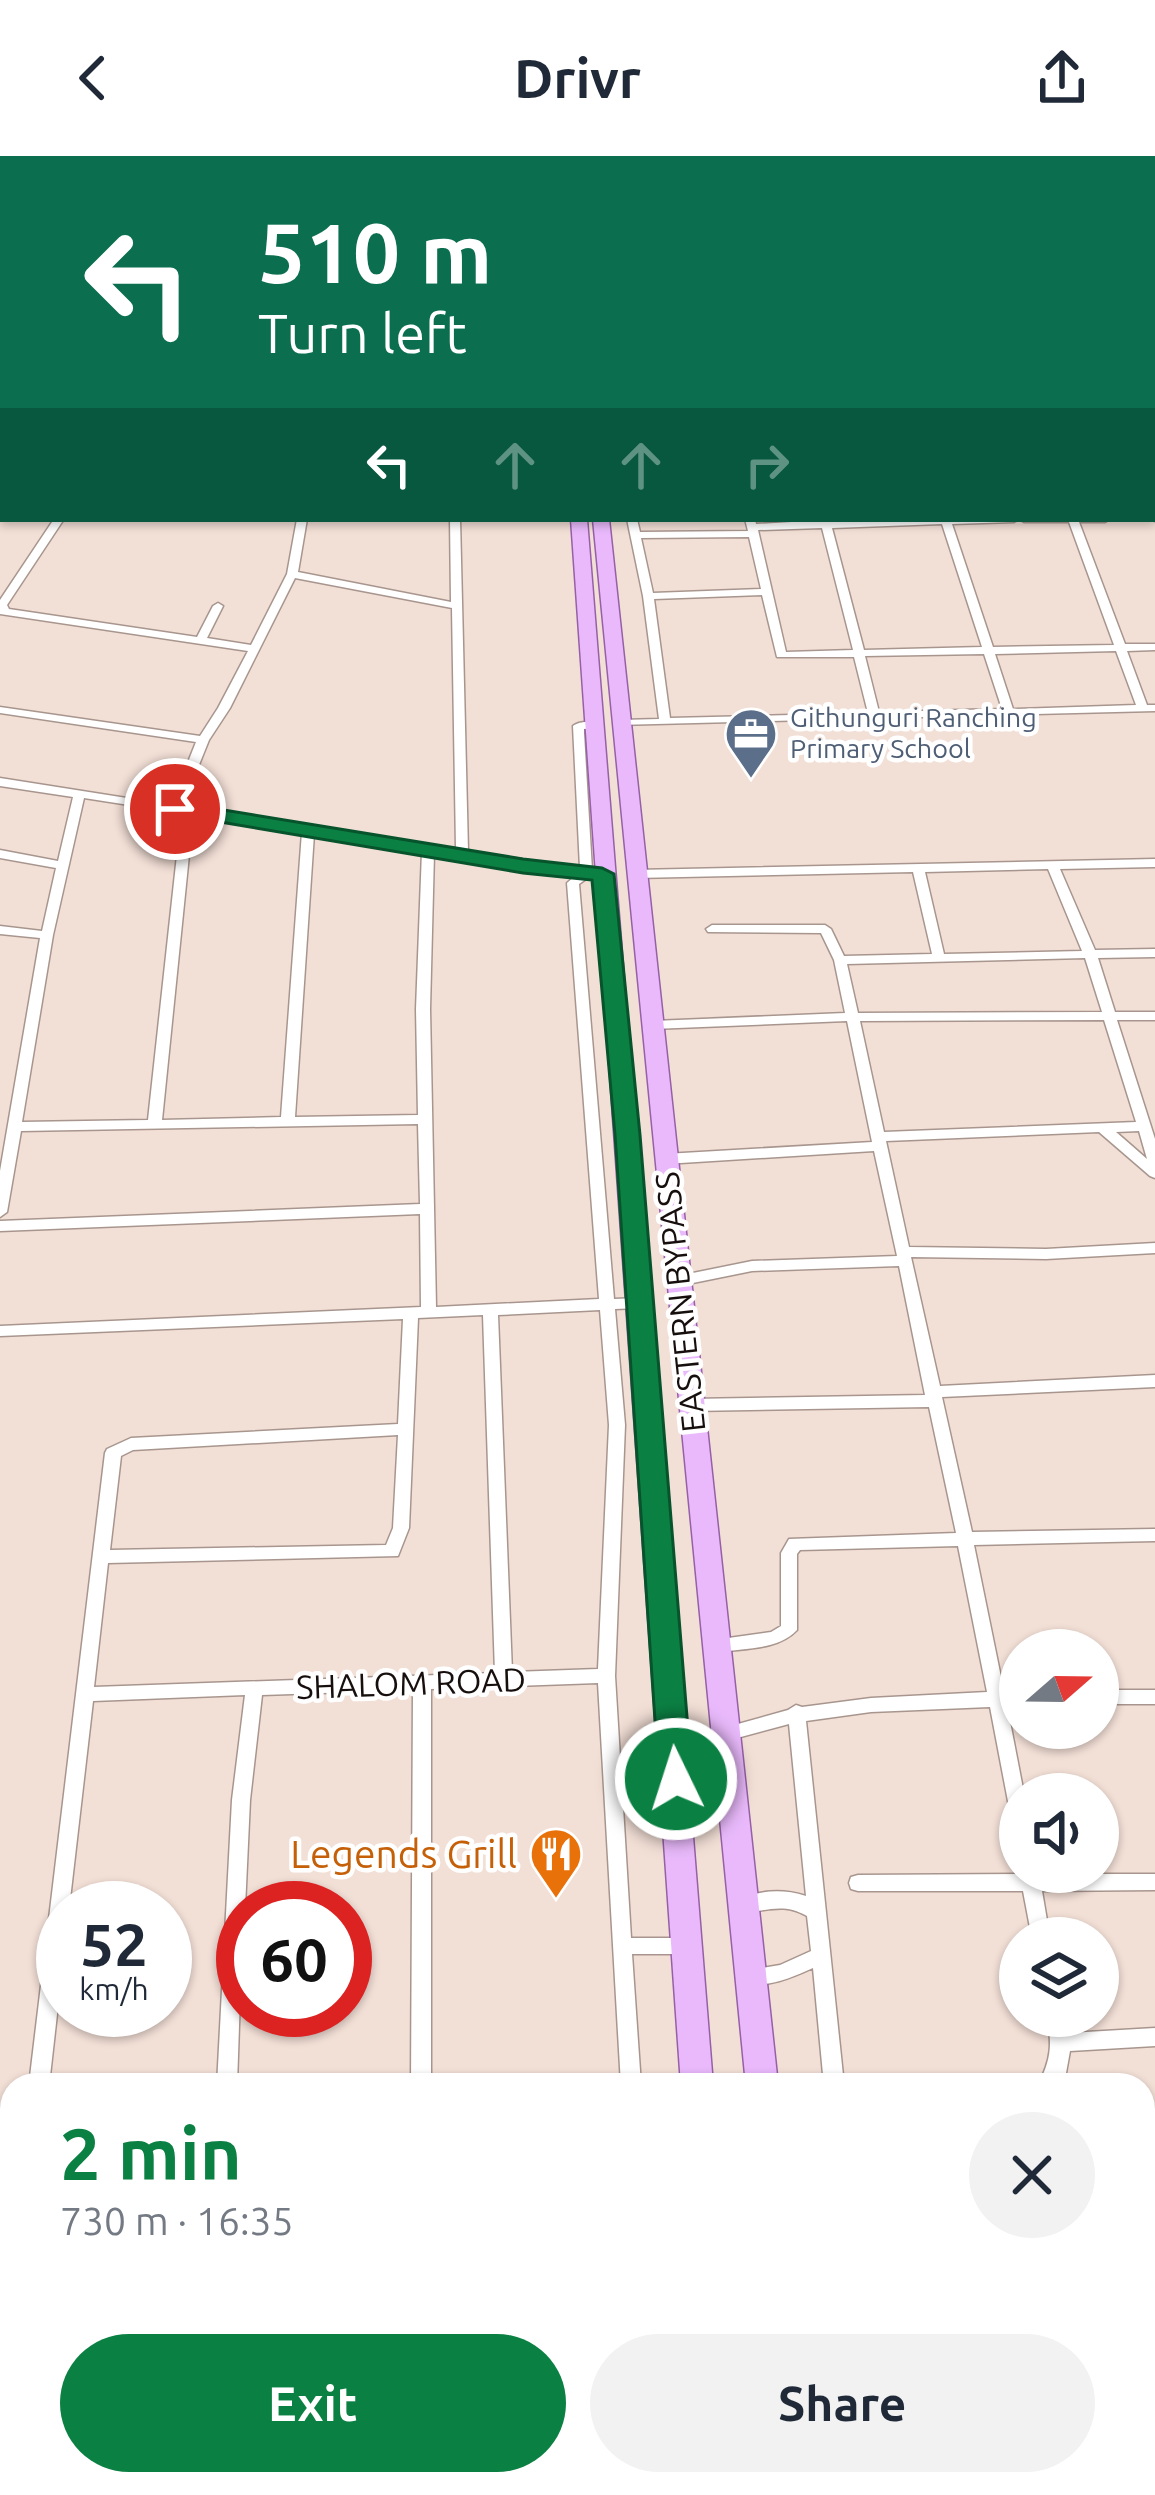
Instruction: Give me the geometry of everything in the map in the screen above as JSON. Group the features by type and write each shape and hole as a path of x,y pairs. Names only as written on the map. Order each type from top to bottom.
{"main road":[{"name":"EASTERN BYPASS","path":"579,522 608,724 631,820 761,2073"},
{"name":"EASTERN BYPASS","path":"601,522 608,724 594,874 615,1004 696,2073"},
{"path":"600,820 631,820"}],"street":[{"path":"57,522 2,604 4,612 253,648"},
{"path":"175,809 203,740 292,574 301,522"},
{"path":"455,522 462,854"},
{"path":"633,522 665,721"},
{"path":"604,546 752,527 866,522"},
{"path":"947,522 1008,711"},
{"path":"594,874 579,726 874,712 1149,708 1120,649 1073,522"},
{"path":"826,523 874,712"},
{"path":"752,527 781,655 1155,647"},
{"path":"292,574 457,606"},
{"path":"648,596 764,592"},
{"path":"200,640 218,606"},
{"path":"0,710 203,740"},
{"path":"0,782 594,874"},
{"path":"0,1212 47,935 79,795"},
{"path":"288,1122 308,831"},
{"path":"103,1557 392,1551 401,1528 406,1429 420,1314 428,850"},
{"path":"0,854 61,866"},
{"path":"155,1123 183,855"},
{"path":"636,874 1155,863"},
{"path":"1054,867 1090,954 1155,1161"},
{"path":"920,870 939,958"},
{"path":"594,874 573,883 617,1425 606,1676 630,2073"},
{"path":"712,929 825,929 840,960 856,1017 932,1396 999,1660"},
{"path":"0,930 47,935"},
{"path":"840,960 1155,952"},
{"path":"583,1003 615,1004"},
{"path":"653,1025 856,1017 1155,1016"},
{"path":"1132,1094 1155,1094"},
{"path":"16,1127 426,1119"},
{"path":"665,1159 1143,1126"},
{"path":"1103,1129 1155,1173"},
{"path":"0,1226 424,1209"},
{"path":"678,1281 752,1266 1155,1248"},
{"path":"0,1330 639,1303"},
{"path":"490,1310 504,1680"},
{"path":"691,1405 1155,1381"},
{"path":"41,2073 103,1557 110,1461 124,1445 406,1429"},
{"path":"719,1645 773,1638 789,1630 789,1553 795,1544 1155,1535"},
{"name":"SHALOM ROAD","path":"228,2073 241,1800 254,1688 606,1676"},
{"path":"422,1684 422,2073"},
{"path":"87,1694 254,1688"},
{"path":"1119,1697 1155,1696"},
{"path":"726,1734 796,1712 999,1700"},
{"path":"796,1712 833,2073"},
{"path":"858,1883 999,1878"},
{"path":"1119,1881 1155,1882"},
{"path":"743,1905 772,1897 794,1898 816,1911"},
{"path":"621,1946 687,1946"},
{"path":"751,1977 782,1972 821,1955"},
{"path":"1056,2073 1061,2037"},
{"path":"1062,2042 1155,2037"}],"place":[{"name":"Githunguri Ranching Primary School","path":"751,780"},
{"name":"Legends Grill","path":"556,1900"}],"route":[{"path":"175,809 523,866 602,874 627,1135 676,1779"}]}
